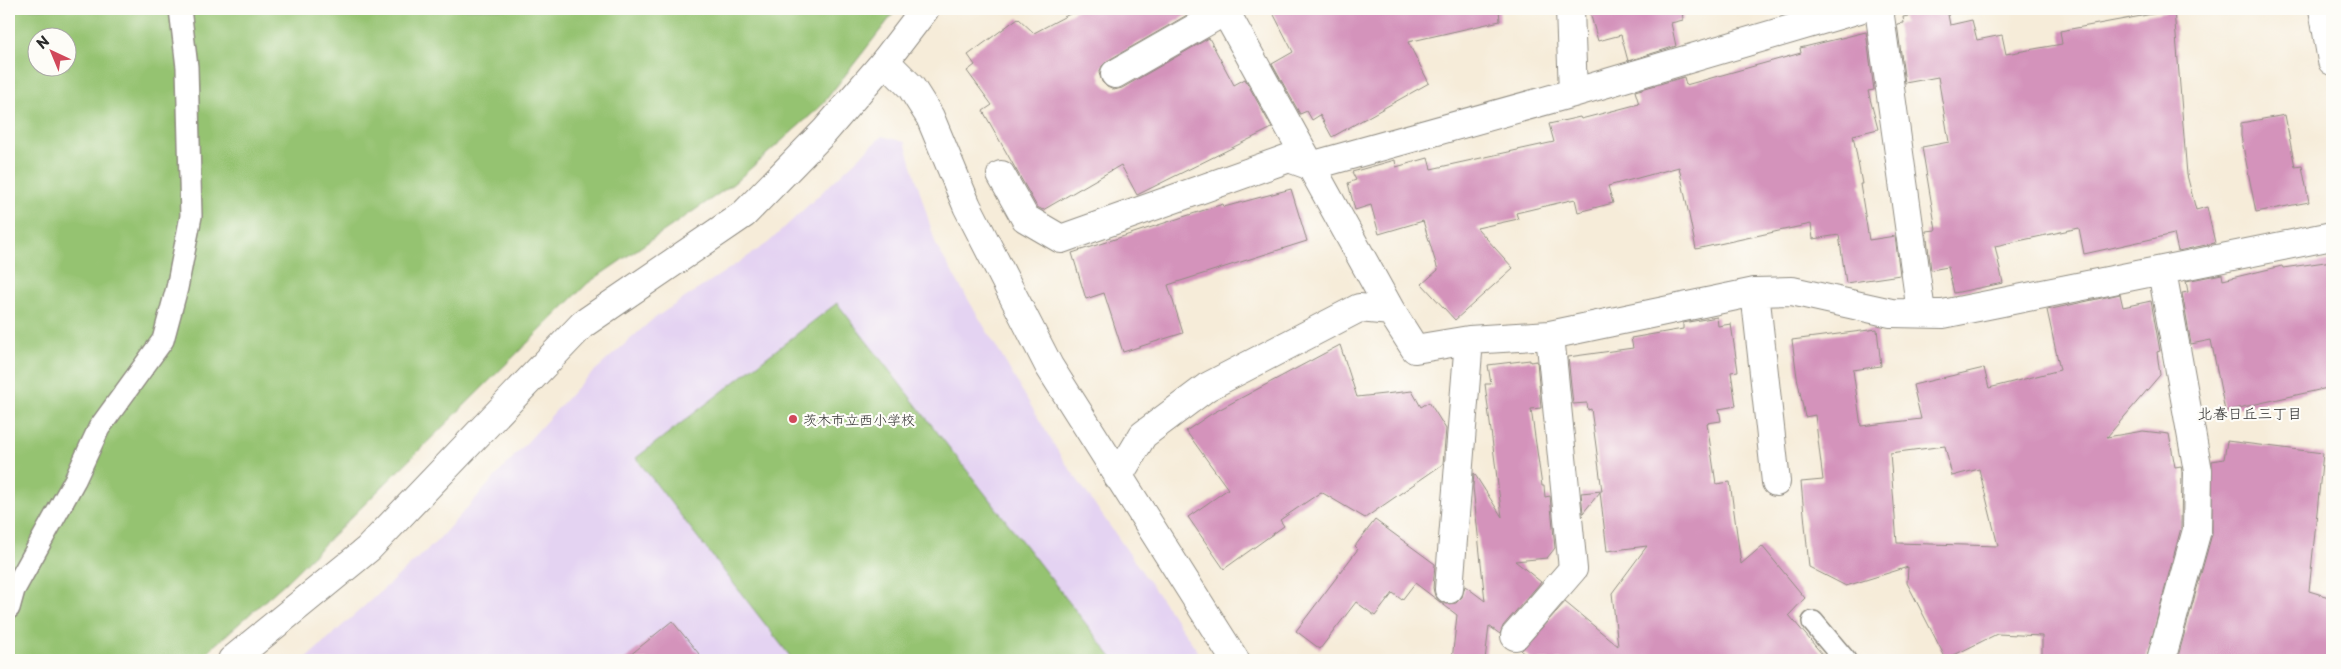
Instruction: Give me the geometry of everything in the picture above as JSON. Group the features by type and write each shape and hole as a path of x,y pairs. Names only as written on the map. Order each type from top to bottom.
{"street":[{"path":"232,660 368,550 583,324 744,214 825,131 885,62 925,9"},
{"path":"1570,9 1573,93"},
{"path":"1001,175 1025,218 1061,239 1289,158 1311,166 1573,93 1859,9"},
{"path":"1879,9 1921,312"},
{"path":"2323,9 2332,61"},
{"path":"1115,74 1225,10 1391,311 1415,349 1469,340 1550,335 1755,292 1792,291 1891,313 1921,312 1943,314 2332,236"},
{"path":"885,62 910,87 930,117 966,206 1049,366 1235,660"},
{"path":"2161,660 2197,530 2198,471 2162,271"},
{"path":"1755,292 1776,482"},
{"path":"1118,477 1143,435 1207,387 1359,308 1391,311"},
{"path":"1515,636 1573,569 1550,335"},
{"path":"1449,589 1469,340"}],"lane":[{"path":"9,608 14,590 75,480 99,428 163,340 177,288 191,216 187,67 180,9"},
{"path":"1813,622 1845,660"}],"shaded area":[{"name":"茨木市立西小学校","path":"882,136 905,142 936,245 1060,455 1204,660 304,660 436,542 581,383 653,319 768,243"}],"green space":[{"path":"9,9 897,9 821,106 733,184 588,283 286,582 198,660 9,660"},
{"path":"837,303 1114,660 793,660 636,458"}],"building":[{"path":"1079,9 1193,9 1194,11 1107,61 1099,73 1102,82 1114,90 1122,88 1209,38 1234,85 1245,79 1272,128 1137,195 1121,165 1043,210 1037,207 983,111 992,105 967,71 975,65 968,55 1018,18 1034,33"},
{"path":"1271,9 1499,9 1500,21 1408,42 1429,83 1332,137 1320,115 1312,120 1307,111 1300,114 1272,64 1293,52"},
{"path":"1589,9 1682,9 1683,20 1671,23 1676,46 1628,61 1621,35 1598,41"},
{"path":"1947,9 1950,25 1972,20 1977,40 2002,35 2006,54 2062,44 2060,31 2174,10 2187,175 2196,210 2207,207 2215,243 2178,251 2174,234 2084,254 2079,228 1995,246 2003,283 1954,293 1948,267 1931,270 1926,231 1936,230 1922,147 1949,142 1938,77 1905,83 1897,24 1904,23 1903,17"},
{"path":"1866,32 1874,90 1868,91 1878,129 1853,135 1862,184 1860,184 1869,240 1895,236 1900,275 1846,283 1839,235 1813,239 1811,224 1696,249 1679,167 1608,186 1613,203 1578,212 1575,199 1516,213 1518,219 1477,228 1513,268 1455,320 1422,284 1438,270 1423,221 1379,234 1371,205 1355,210 1348,183 1356,180 1352,172 1395,160 1396,167 1428,158 1431,169 1554,142 1549,124 1580,117 1581,119 1639,104 1635,91 1684,77 1686,85 1801,53 1800,48"},
{"path":"2285,115 2295,167 2302,166 2309,202 2256,212 2241,136 2241,123"},
{"path":"1291,189 1307,241 1168,285 1183,333 1123,352 1104,293 1086,299 1072,253 1223,204 1224,207"},
{"path":"2332,261 2332,387 2225,411 2211,340 2191,344 2182,293 2188,292 2186,281 2222,274 2223,280 2282,266 2283,268"},
{"path":"2120,294 2123,307 2151,301 2160,351 2157,352 2160,375 2107,437 2143,431 2169,434 2175,467 2181,466 2181,528 2146,660 2075,656 2074,660 2042,660 2042,636 1997,634 1946,659 1907,583 1908,567 1846,586 1809,567 1801,482 1823,480 1815,415 1805,417 1792,340 1877,329 1881,366 1853,370 1861,426 1921,419 1913,385 1984,368 1989,388 2060,370 2047,310","holes":["1945,446 1952,476 1979,469 1998,546 1897,543 1890,453"]},
{"path":"1717,317 1718,326 1731,324 1738,371 1731,372 1736,406 1719,409 1721,421 1707,423 1716,484 1730,482 1741,564 1762,546 1805,598 1789,615 1827,660 1533,660 1521,651 1565,602 1618,646 1612,593 1647,546 1607,551 1600,492 1583,513 1581,493 1602,491 1591,409 1588,410 1587,403 1573,404 1568,357 1633,348 1631,338 1683,329 1683,323"},
{"path":"1340,345 1357,397 1412,391 1421,407 1429,402 1446,429 1443,464 1365,518 1321,492 1280,520 1284,526 1224,569 1188,517 1228,489 1186,431 1211,414"},
{"path":"1530,360 1530,362 1537,361 1541,408 1531,409 1542,486 1544,486 1545,497 1550,496 1555,548 1547,558 1515,561 1541,582 1503,626 1500,634 1489,626 1485,660 1452,660 1457,615 1415,583 1402,600 1393,593 1375,616 1356,602 1320,649 1296,631 1358,549 1355,546 1375,520 1435,564 1433,588 1435,596 1440,602 1447,604 1456,603 1462,597 1465,586 1485,601 1473,487 1474,473 1502,517 1485,384 1491,384 1488,365"},
{"path":"2227,441 2323,453 2309,591 2332,598 2332,660 2177,660 2212,534 2212,461 2224,459"},
{"path":"672,621 704,660 624,660"}],"place":[{"name":"茨木市立西小学校","path":"793,419"}],"district":[{"name":"北春日丘三丁目","path":"2250,412"}]}
